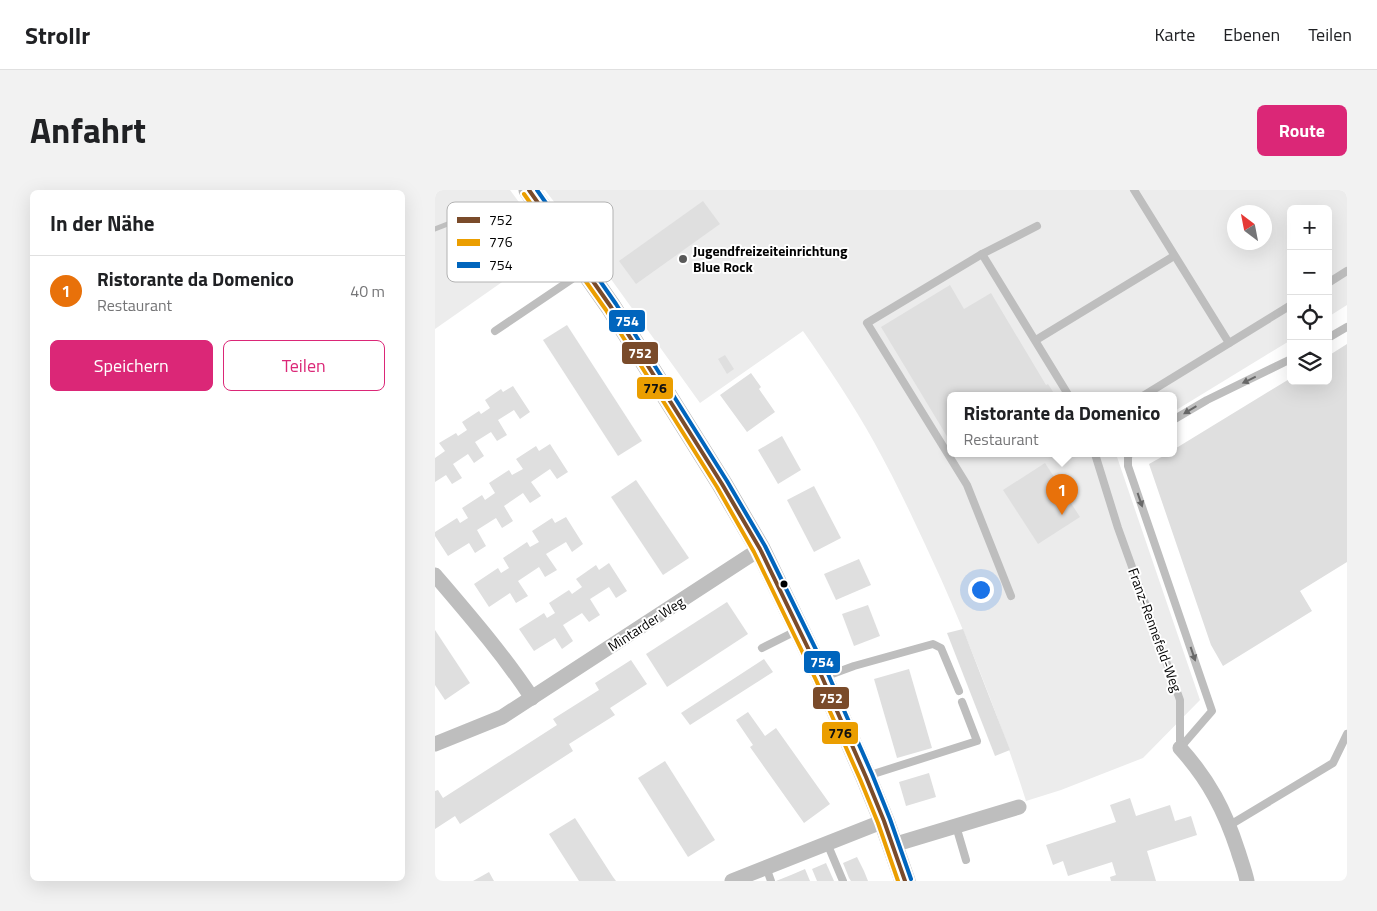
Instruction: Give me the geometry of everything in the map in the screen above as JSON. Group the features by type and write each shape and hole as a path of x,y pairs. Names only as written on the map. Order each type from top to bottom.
{"street":[{"path":"529,190 537,202"},
{"path":"593,282 717,475 760,549 822,678 884,821 905,881"},
{"name":"Mintarder Weg","path":"435,744 502,717 760,549"},
{"path":"435,575 488,637 532,698"},
{"path":"1180,748 1197,766 1218,799 1230,825 1247,881"},
{"path":"893,845 1019,807"},
{"path":"732,881 768,874 827,843 884,821"}],"lane":[{"path":"1134,190 1229,343"},
{"path":"947,453 867,323 982,254 1037,226"},
{"path":"982,254 1067,392"},
{"path":"1035,340 1174,256"},
{"path":"1332,280 1347,271"},
{"path":"495,331 567,282"},
{"path":"1149,392 1287,307"},
{"path":"1332,336 1347,327"},
{"path":"1177,418 1207,400 1287,361"},
{"path":"950,457 967,485 1011,596"},
{"name":"Franz-Rennefeld-Weg","path":"1097,457 1118,528 1180,700 1180,748"},
{"path":"1128,457 1128,466 1212,710 1180,748"},
{"path":"762,648 798,630"},
{"path":"822,678 854,666 933,644 941,648 959,691"},
{"path":"865,777 977,741 962,702"},
{"path":"1230,825 1316,775 1333,763 1347,734"},
{"path":"956,826 966,860"},
{"path":"827,843 843,881"}],"shaded area":[{"path":"435,190 510,190 519,202 447,202 447,282 502,282 435,329"},
{"path":"545,190 1347,190 1347,305 1332,314 1332,205 1287,205 1287,342 1177,410 1177,392 947,392 947,457 1117,457 1200,700 1143,758 1061,790 1026,801 976,661 917,527 866,428 803,331 700,403 613,282 613,202 554,202"}],"building":[{"path":"703,201 720,224 636,284 619,261"},
{"path":"950,285 964,309 991,293 1046,385 1048,384 1053,392 947,392 947,436 881,327"},
{"path":"567,325 642,441 618,456 543,340"},
{"path":"1347,344 1347,562 1300,591 1312,611 1223,666 1211,645 1149,464 1162,457 1177,457 1177,448 1287,380 1287,385 1332,385 1332,353"},
{"path":"725,355 734,369 727,374 718,359"},
{"path":"751,373 761,387 759,389 775,412 747,432 720,395"},
{"path":"513,386 530,412 520,419 514,410 498,420 507,435 497,441 491,432 475,442 484,456 474,463 468,454 453,464 462,478 452,484 446,475 435,482 435,458 445,451 439,443 456,433 458,436 467,430 462,422 479,411 481,414 490,408 485,400 501,389 503,392"},
{"path":"782,436 801,470 778,484 758,450"},
{"path":"550,444 568,472 557,479 550,469 531,482 541,496 530,503 523,493 504,506 513,521 502,528 496,518 477,530 486,546 475,553 469,543 448,556 435,536 435,532 457,518 460,523 468,518 462,508 482,495 485,500 495,493 489,483 509,470 512,475 523,469 516,459 536,446 539,451"},
{"path":"1045,463 1080,517 1038,544 1003,490"},
{"path":"636,480 689,558 663,575 611,497"},
{"path":"814,486 841,538 814,552 787,500"},
{"path":"566,517 583,544 572,552 566,542 546,554 557,570 545,577 539,567 518,581 528,596 516,603 510,593 489,607 474,584 498,568 501,573 509,568 503,558 527,542 530,547 539,542 532,531 552,518 555,523"},
{"path":"859,559 871,585 836,600 824,574"},
{"path":"609,563 627,591 616,598 609,587 590,599 600,615 589,622 582,613 563,625 573,641 562,649 555,638 534,651 519,629 544,613 547,618 555,613 549,603 569,590 572,594 582,587 576,579 596,565 599,570"},
{"path":"727,602 748,634 667,687 646,654"},
{"path":"868,605 880,636 854,646 842,614"},
{"path":"963,629 1010,750 995,756 947,633"},
{"path":"435,630 470,683 445,700 435,685"},
{"path":"764,659 773,672 690,725 681,713"},
{"path":"631,660 647,684 610,708 615,715 569,744 573,751 460,824 455,816 435,829 435,791 438,790 443,798 557,725 553,719 599,690 595,683"},
{"path":"909,669 932,748 897,758 874,679"},
{"path":"748,712 765,736 776,728 830,804 804,823 750,747 753,745 736,720"},
{"path":"665,761 715,840 688,857 638,778"},
{"path":"929,773 936,797 906,806 899,782"},
{"path":"1130,798 1136,816 1170,805 1175,821 1191,816 1197,835 1147,851 1156,881 1111,881 1110,877 1116,875 1112,862 1068,876 1063,861 1053,865 1046,845 1116,822 1110,805"},
{"path":"575,818 616,881 579,881 549,834"},
{"path":"857,857 868,881 851,881 849,878 843,863"},
{"path":"826,863 834,881 817,881 812,869"},
{"path":"805,869 810,881 776,881 791,875"},
{"path":"489,872 494,881 473,881"}],"waterway":[{"path":"435,229 447,224"}],"transit line":[{"name":"752","path":"529,190 537,202"},
{"name":"754","path":"537,190 545,202"},
{"name":"776","path":"524,194 530,202"},
{"name":"776","path":"586,282 606,310 717,487 754,552 816,680 860,779 878,823 898,881"},
{"name":"752","path":"593,282 722,484 760,549 822,677 866,777 905,881"},
{"name":"754","path":"601,282 727,481 765,546 828,674 872,774 911,879"}],"place":[{"name":"Jugendfreizeiteinrichtung Blue Rock","path":"683,259"},
{"name":"Ristorante da Domenico","path":"1062,515"}]}
